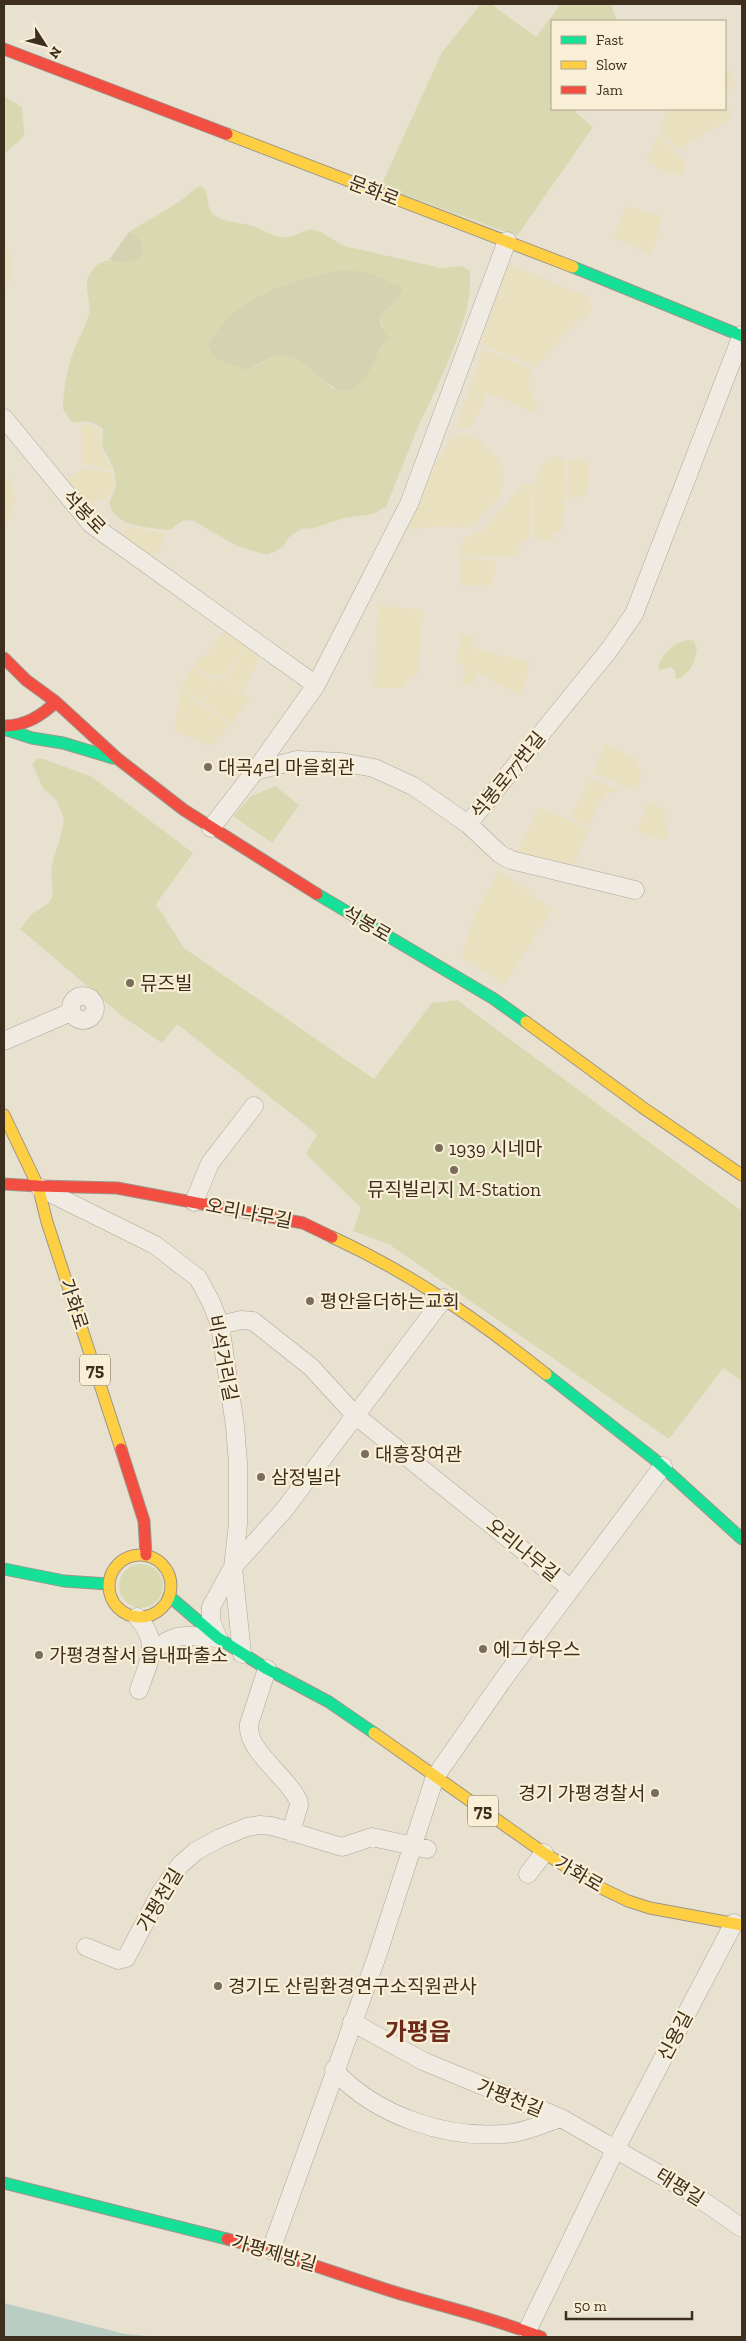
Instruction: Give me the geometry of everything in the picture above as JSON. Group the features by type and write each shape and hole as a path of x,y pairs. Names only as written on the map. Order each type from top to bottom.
{"main road":[{"name":"문화로","path":"4,49 507,241 742,335"},
{"name":"석봉로","path":"4,658 26,680 56,702 118,759 211,828 304,887 494,999 642,1107 742,1175"},
{"path":"4,728 44,715 56,702"},
{"path":"4,728 32,738 63,743 118,759"},
{"name":"가화로","path":"4,1115 38,1186 46,1222 144,1521 146,1555"},
{"name":"오리나무길","path":"4,1184 117,1188 303,1223 380,1258 444,1298 522,1354 662,1466 742,1539"},
{"path":"146,1555 162,1563 167,1570 170,1592 160,1610 144,1616 129,1615 116,1606 112,1600 108,1584 110,1575 121,1561 129,1556 146,1555"},
{"path":"4,1569 64,1581 108,1584"},
{"name":"가화로","path":"170,1592 218,1638"},
{"name":"가화로","path":"144,1616 174,1617 218,1638 267,1669 329,1702 544,1853 601,1888 628,1901 650,1908 738,1924"},
{"name":"가평제방길","path":"4,2182 271,2250 388,2290 534,2334"}],"street":[{"path":"211,828 256,771 316,685 409,504 507,241"},
{"name":"석봉로77번길","path":"256,771 297,760 341,762 374,768 413,786 468,824 608,650 634,614 742,335"},
{"name":"석봉로","path":"4,418 90,524 316,685"},
{"path":"468,824 500,854 511,860 635,890"},
{"path":"4,1041 71,1012"},
{"path":"194,1202 210,1163 254,1106"},
{"name":"비석거리길","path":"38,1186 152,1243 187,1269 200,1281 220,1325 231,1393 238,1463 238,1524 233,1567 242,1654"},
{"path":"152,1653 166,1640 175,1636 218,1638 210,1615 213,1600 233,1567 284,1510 444,1298"},
{"name":"오리나무길","path":"220,1325 244,1320 253,1321 311,1367 355,1415 571,1589 662,1466"},
{"path":"271,2250 334,2070 420,1847 436,1777 492,1695 571,1589"},
{"path":"170,1592 195,1603 205,1604 213,1600"},
{"path":"139,1690 152,1653 151,1637 144,1616"},
{"path":"267,1669 248,1732 255,1745 298,1800 299,1805 291,1832"},
{"name":"가평천길","path":"86,1946 122,1960 130,1953 168,1879 196,1851 220,1838 260,1825 342,1847 372,1837 420,1847"},
{"path":"528,1874 544,1853"},
{"name":"신용길","path":"534,2334 616,2148 738,1924"},
{"name":"가평천길","path":"352,2022 422,2062 561,2118"},
{"path":"334,2070 354,2088 379,2105 406,2119 449,2130 471,2133 513,2133 528,2130 561,2118 616,2148"},
{"name":"태평길","path":"616,2148 690,2192 742,2228"}],"shaded area":[{"path":"726,67 736,82 726,93"},
{"path":"726,93 731,118 678,149 660,131 667,110 726,110"},
{"path":"659,134 685,164 683,173 677,174 661,171 647,158"},
{"path":"627,206 662,216 652,256 627,242 613,238"},
{"path":"4,230 12,267 4,298"},
{"path":"509,265 589,297 591,304 589,315 572,326 534,368 529,363 483,346 482,340"},
{"path":"483,349 526,367 531,371 528,386 538,408 536,413 487,393 473,424 467,429 459,427 457,422"},
{"path":"86,423 100,430 100,447 112,470 81,463 81,426"},
{"path":"458,434 468,434 481,441 500,461 504,472 504,485 498,497 475,523 463,528 448,526 410,529 401,533 438,460 450,441"},
{"path":"559,456 565,461 566,501 563,523 561,530 554,532 551,542 546,542 533,536 534,483 547,461 552,457"},
{"path":"568,460 588,460 589,474 584,497 567,498"},
{"path":"85,468 112,473 114,486 106,500 91,501 73,493 63,482"},
{"path":"9,478 16,498 4,533 4,487 6,487"},
{"path":"528,483 532,484 530,537 524,540 514,557 461,556 463,539 481,532 518,490"},
{"path":"127,527 165,533 159,552 148,555 121,535"},
{"path":"462,558 491,560 496,565 493,583 484,586 460,585"},
{"path":"378,606 423,610 419,672 413,675 402,688 374,688"},
{"path":"226,632 246,645 224,676 214,675 213,677 194,666 200,657 206,657 220,635"},
{"path":"462,634 473,637 472,645 477,650 487,650 499,655 529,662 526,681 520,696 478,673 470,687 461,684 466,670 456,659"},
{"path":"247,646 260,655 243,693 226,678"},
{"path":"193,667 213,681 213,686 201,701 181,689 183,681"},
{"path":"215,676 225,679 242,695 249,697 230,724 202,702 214,686"},
{"path":"182,691 229,725 215,744 207,745 187,735 185,737 174,729"},
{"path":"605,743 637,760 641,775 637,790 593,773"},
{"path":"590,779 618,790 618,792 607,793 603,796 589,826 571,818"},
{"path":"650,800 664,810 667,839 656,838 637,831"},
{"path":"539,807 589,829 574,866 518,852"},
{"path":"499,870 552,910 504,985 461,957 473,919"},
{"path":"4,2303 125,2334 156,2337 4,2337"}],"green space":[{"path":"481,4 491,4 536,37 561,4 611,4 617,20 551,20 551,110 576,110 575,112 593,127 517,236 381,186 442,52"},
{"path":"4,96 22,107 24,134 4,154"},
{"path":"201,186 204,188 210,210 216,216 221,219 253,226 273,235 289,237 310,229 321,232 344,246 441,268 462,266 469,270 470,287 461,329 386,507 373,514 344,518 314,528 301,529 289,537 283,547 267,555 237,546 194,521 184,520 171,529 165,530 132,524 118,517 109,503 116,486 114,469 102,446 103,429 91,422 77,423 71,421 63,409 68,368 88,317 87,284 91,272 97,265 103,262 123,262 135,235 129,232 179,202","holes":["341,270 388,307 380,316 386,341 362,381 333,389 309,365 287,354 275,356 247,370 228,362 285,286"]},
{"path":"129,232 139,239 142,248 140,257 129,262 109,260"},
{"path":"341,270 365,272 403,287 399,297 380,316 381,325 388,339 381,347 367,375 359,385 345,391 337,389 302,362 282,355 273,357 247,370 223,362 214,356 208,345 220,327 249,302 283,286"},
{"path":"689,640 694,641 697,650 693,664 688,672 676,679 675,671 671,667 660,670 658,668 662,658 673,646"},
{"path":"37,759 44,759 92,777 193,853 156,904 184,948 374,1079 432,1003 457,1000 742,1211 742,1381 723,1368 669,1439 390,1245 353,1231 361,1208 306,1154 317,1134 177,1024 162,1043 122,1016 20,929 32,914 49,903 53,895 51,873 53,859 60,840 64,818 56,800 43,788 32,764"},
{"path":"275,786 299,805 272,843 233,816 251,796"},
{"path":"141,1564 153,1568 159,1574 163,1586 159,1598 153,1604 141,1608 129,1604 123,1598 119,1586 123,1574 129,1568"}],"traffic: fast":[{"path":"573,267 742,336"},
{"path":"4,729 32,738 63,743 113,758"},
{"path":"317,894 494,999 526,1022"},
{"path":"546,1374 654,1459 742,1539"},
{"path":"4,1569 64,1581 108,1584"},
{"path":"169,1596 218,1638 267,1669 329,1702 374,1733"},
{"path":"4,2183 227,2239"}],"traffic: slow":[{"path":"227,134 573,267"},
{"path":"526,1022 642,1107 742,1175"},
{"path":"4,1115 38,1186 47,1222 121,1449"},
{"path":"332,1237 417,1282 469,1316 546,1374"},
{"path":"134,1555 146,1555 162,1564 169,1574 171,1586 169,1598 162,1608 146,1617 134,1617 123,1612 114,1603 109,1592 109,1580 114,1569 123,1560 134,1555"},
{"path":"374,1733 544,1853 601,1888 628,1901 650,1908 742,1925"}],"traffic: jam":[{"path":"4,49 227,134"},
{"path":"4,658 26,680 56,702 118,759 184,810 317,894"},
{"path":"4,726 26,722 44,712 56,702"},
{"path":"4,1184 38,1186"},
{"path":"38,1186 117,1188 303,1223 332,1237"},
{"path":"121,1449 144,1521 146,1555"},
{"path":"227,2239 388,2290 503,2323 541,2337"}],"place":[{"name":"대곡4리 마을회관","path":"208,767"},
{"name":"뮤즈빌","path":"130,983"},
{"name":"1939 시네마","path":"439,1148"},
{"name":"뮤직빌리지 M-Station","path":"454,1170"},
{"name":"평안을더하는교회","path":"310,1301"},
{"name":"대흥장여관","path":"365,1454"},
{"name":"삼정빌라","path":"261,1477"},
{"name":"에그하우스","path":"483,1649"},
{"name":"가평경찰서 읍내파출소","path":"39,1655"},
{"name":"경기 가평경찰서","path":"655,1793"},
{"name":"경기도 산림환경연구소직원관사","path":"218,1986"}],"district":[{"name":"가평읍","path":"418,2031"}]}
